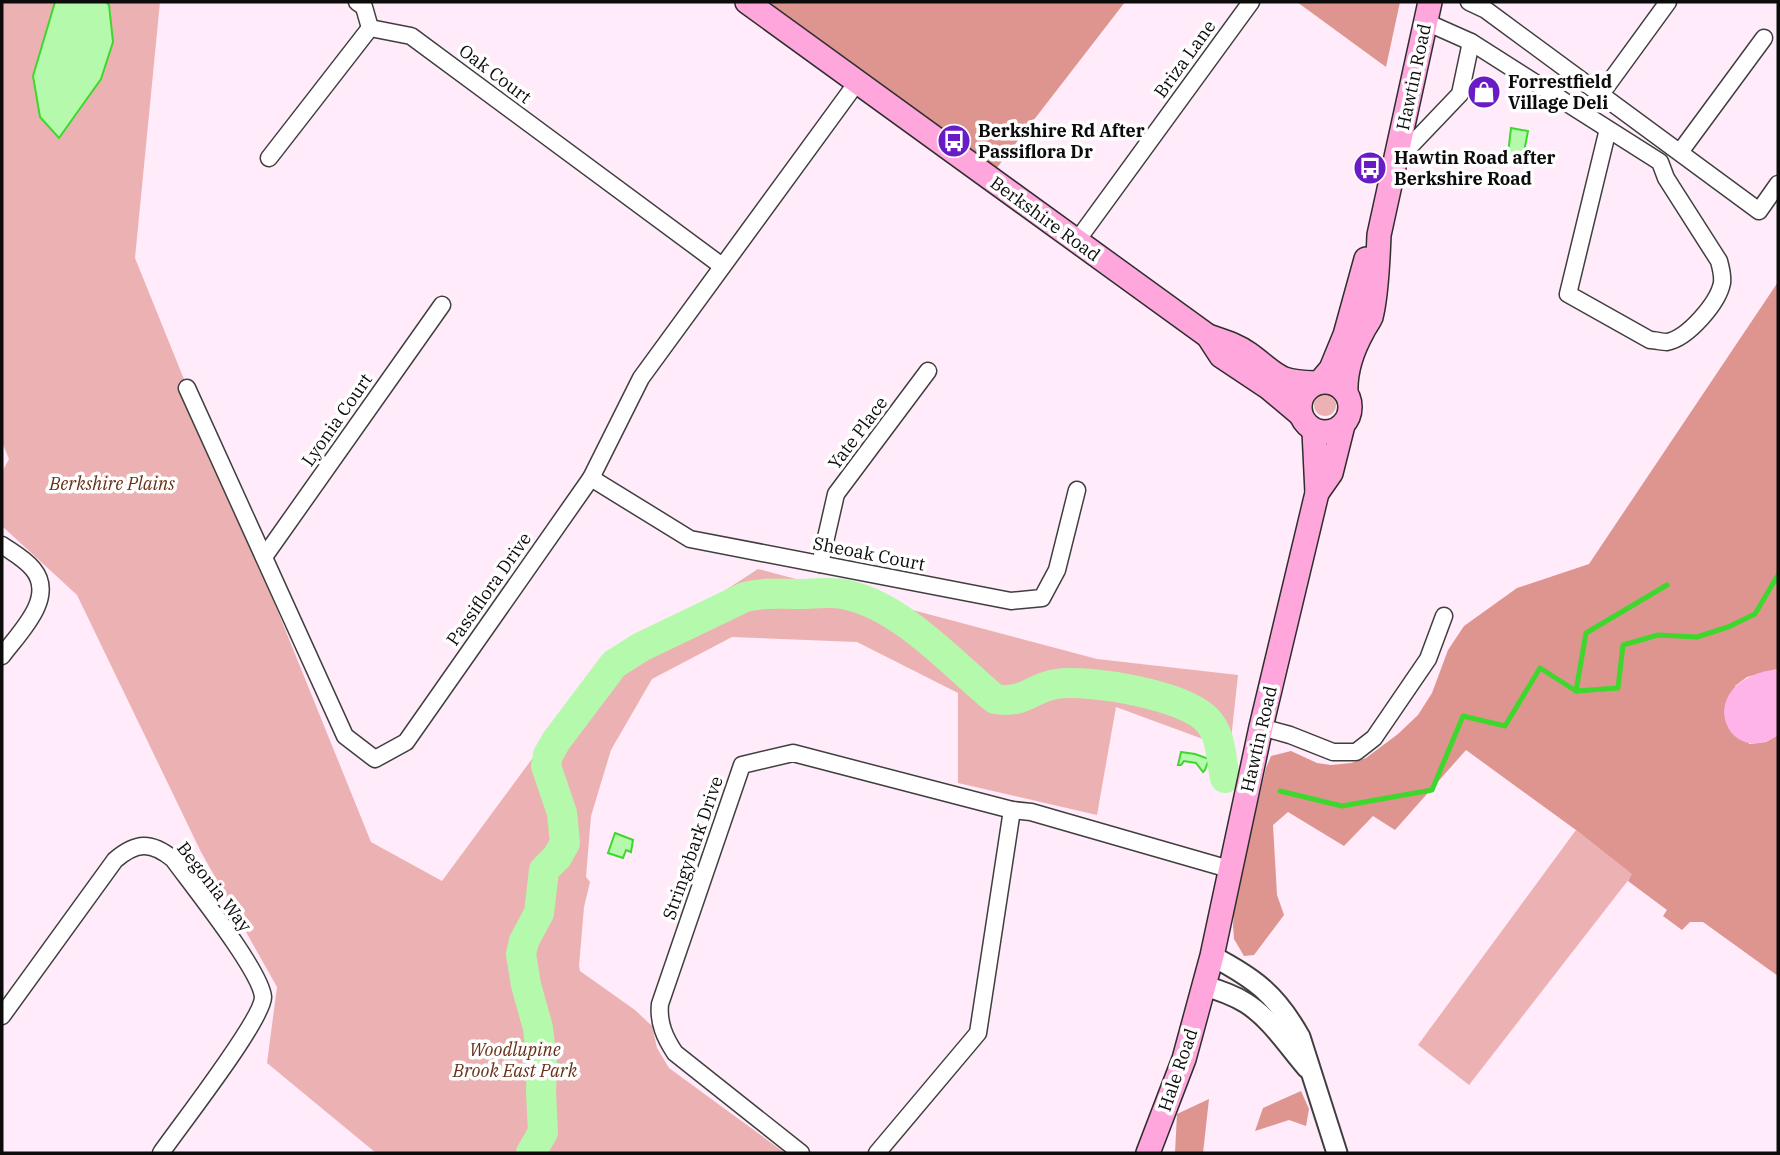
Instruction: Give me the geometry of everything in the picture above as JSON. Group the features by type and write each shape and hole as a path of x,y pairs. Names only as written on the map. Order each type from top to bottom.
{"main road":[{"name":"Berkshire Road","path":"747,2 1209,336 1239,347 1280,378 1291,382 1318,383"},
{"name":"Hawtin Road","path":"1346,393 1345,382 1350,362 1371,317 1379,235 1428,12"},
{"name":"Hawtin Road","path":"1318,383 1331,369 1345,335 1363,265 1379,235"},
{"name":"Berkshire Road","path":"1209,336 1221,356 1269,388 1307,422"},
{"path":"1318,383 1335,384 1346,393 1350,410 1343,425 1329,433 1307,422 1301,399 1310,387 1318,383"},
{"name":"Hawtin Road","path":"1204,986 1261,727 1317,493 1307,422"},
{"name":"Hawtin Road","path":"1317,493 1331,473 1343,425"},
{"name":"Hale Road","path":"1148,1153 1184,1059 1204,986"}],"street":[{"path":"269,158 370,28 364,7 357,2"},
{"name":"Briza Lane","path":"1076,242 1251,2"},
{"path":"1469,2 1488,6 1759,211 1778,184"},
{"path":"1601,94 1668,2"},
{"path":"1428,12 1471,42 1608,129 1660,163 1666,178 1719,261 1723,273 1721,286 1707,312 1682,336 1666,342 1650,340 1568,294 1608,129"},
{"name":"Oak Court","path":"370,28 411,36 722,266"},
{"path":"1680,152 1764,38"},
{"path":"1395,163 1417,136 1460,94 1471,42"},
{"name":"Passiflora Drive","path":"187,388 345,736 374,759 406,742 591,478 641,378 858,81"},
{"name":"Lyonia Court","path":"264,557 442,305"},
{"name":"Yate Place","path":"820,564 836,494 928,371"},
{"name":"Sheoak Court","path":"591,478 690,539 1011,601 1042,598 1057,570 1077,490"},
{"path":"2,545 31,566 36,572 41,589 32,616 2,656"},
{"path":"1261,727 1333,752 1356,751 1374,738 1428,659 1444,616"},
{"name":"Stringybark Drive","path":"801,1153 675,1053 663,1032 659,1014 664,992 742,765 793,753 1012,810 1031,812 1229,869"},
{"path":"877,1153 978,1032 1012,810"},
{"name":"Begonia Way","path":"2,1016 115,860 128,848 145,845 161,849 173,859 254,971 263,998 254,1024 160,1153"},
{"path":"1212,956 1248,975 1280,1006 1300,1037 1337,1153"},
{"path":"1204,986 1247,1003 1264,1018 1310,1071"}],"green space":[{"name":"Berkshire Plains","path":"2,2 160,2 135,258 371,842 442,881 554,729 629,639 684,617 758,569 1097,659 1238,675 1230,749 1116,707 1097,815 958,783 958,693 857,642 732,637 652,679 611,750 591,816 586,877 590,882 584,907 579,966 580,971 635,1010 652,1026 657,1048 669,1068 785,1153 376,1153 267,1063 277,987 201,852 77,595 2,526 2,472 9,459 2,442"},
{"path":"1325,394 1333,397 1336,405 1333,413 1325,416 1317,413 1314,405 1317,397"},
{"path":"1576,830 1633,874 1469,1085 1418,1045"}],"shaded area":[{"path":"55,2 106,2 109,5 113,42 101,79 59,138 40,117 33,76"},
{"path":"746,2 1125,2 989,178"},
{"path":"1297,2 1400,2 1386,67"},
{"path":"1511,128 1528,131 1523,157 1508,154"},
{"path":"1778,282 1778,669 1747,677 1735,686 1749,744 1766,742 1778,735 1778,976 1703,922 1690,922 1682,930 1663,916 1667,910 1628,881 1632,874 1466,750 1395,830 1373,816 1344,846 1288,812 1273,825 1277,895 1284,915 1254,955 1244,956 1234,939 1235,899 1271,756 1291,751 1317,763 1331,765 1366,758 1418,715 1432,693 1448,650 1464,626 1517,588 1589,564"},
{"path":"1181,752 1209,759 1205,770 1203,772 1196,763 1184,761 1178,765"},
{"path":"615,833 633,840 631,852 626,850 623,858 608,853"},
{"path":"1301,1091 1309,1109 1306,1126 1289,1120 1255,1131 1263,1108"},
{"path":"1209,1099 1203,1153 1175,1153 1177,1114"}],"sand":[{"path":"1778,669 1778,735 1760,743 1744,742 1732,733 1725,720 1725,705 1733,689 1750,677"}],"waterway":[{"path":"1576,691 1618,688 1623,645 1658,635 1697,637 1728,627 1755,614 1778,575"},
{"path":"1280,791 1342,806 1432,790 1463,716 1505,726 1540,668 1576,691 1586,633 1667,585"},
{"path":"531,1153 543,1132 542,1063 538,1028 521,954 524,941 539,913 544,870 557,857 565,843 562,813 546,766 548,755 614,664 641,647 745,597 758,594 847,595 887,611 926,638 995,699 1021,698 1056,684 1091,684 1160,697 1198,712 1209,722 1219,742 1225,778"}],"place":[{"name":"Forrestfield Village Deli","path":"1484,92"},
{"name":"Berkshire Rd After Passiflora Dr","path":"954,141"},
{"name":"Hawtin Road after Berkshire Road","path":"1370,168"}],"park label":[{"name":"Woodlupine Brook East Park","path":"515,1060"}]}
